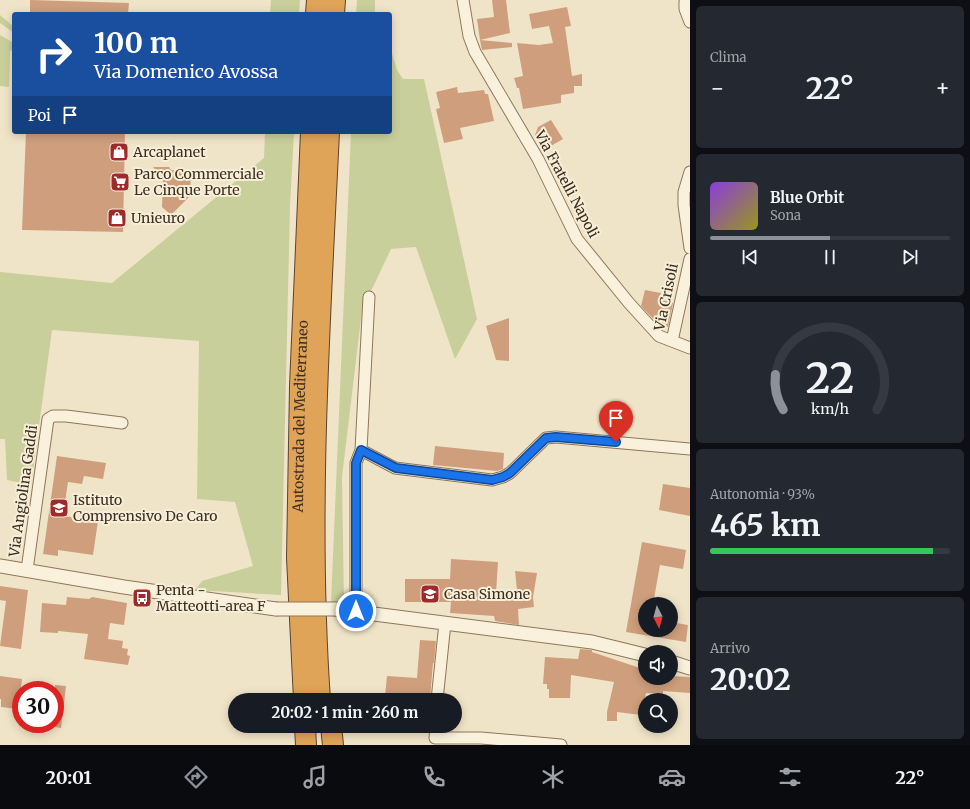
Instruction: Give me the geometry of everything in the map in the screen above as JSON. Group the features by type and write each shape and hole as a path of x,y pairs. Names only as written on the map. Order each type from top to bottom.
{"highway":[{"path":"316,12 317,0"},
{"path":"334,12 335,0"},
{"name":"Autostrada del Mediterraneo","path":"304,693 297,558 300,386 312,134"},
{"name":"Autostrada del Mediterraneo","path":"320,693 314,562 317,387 329,134"},
{"path":"314,562 323,596 329,693"},
{"path":"305,733 306,745"},
{"path":"322,733 323,745"},
{"path":"332,733 333,745"}],"street":[{"name":"Via Fratelli Napoli","path":"463,0 469,36 475,52 538,159 577,239 629,303 659,336 690,348"},
{"path":"686,0 685,9 690,22"},
{"name":"Via Crisoli","path":"690,172 684,192 684,204 690,248"},
{"name":"Via Crisoli","path":"672,341 690,259"},
{"path":"356,611 356,463 361,450 369,297"},
{"name":"Via Angiolina Gaddi","path":"28,570 45,430 48,419 53,416 66,416 122,423"},
{"path":"361,450 396,468 492,480 510,473 546,438 556,437 690,449"},
{"path":"0,566 124,587 276,609 335,609 446,622 592,642 638,653"},
{"path":"438,693 446,622"},
{"path":"678,664 690,668"},
{"path":"435,733 435,738 481,738 560,745"}],"green space":[{"path":"271,0 300,0 299,12 270,12"},
{"path":"357,0 375,0 375,12 356,12"},
{"path":"0,15 12,25 12,32 0,23"},
{"path":"0,35 12,42 12,50 10,51 9,87 0,86"},
{"path":"392,54 397,70 403,79 424,79 477,319 455,359 416,247 391,249 362,310 342,477 344,602 331,602 351,134 392,134"},
{"path":"265,134 294,134 290,206 281,595 195,590 202,581 253,566 235,502 197,499 199,341 52,330 31,485 7,480 5,439 0,439 0,272 112,283 264,158"}],"building":[{"path":"30,0 129,3 128,12 30,12"},
{"path":"492,0 506,0 510,33 480,40 477,19 494,17"},
{"path":"567,7 571,26 565,27 572,76 582,74 582,86 574,86 574,93 561,95 561,103 523,109 519,88 517,88 514,78 523,76 517,43 539,45 553,43 549,26 532,29 529,14"},
{"path":"480,40 512,43 512,47 482,50"},
{"path":"457,87 458,93 484,90 485,94 488,94 494,121 460,128 463,139 444,143 436,109 440,108 436,92"},
{"path":"551,120 563,139 544,150 535,135 538,127"},
{"path":"26,134 125,134 123,232 22,230"},
{"path":"153,167 169,167 171,170 191,171 190,196 171,215 162,207 163,178"},
{"path":"645,290 661,293 659,299 673,303 668,327 658,324 641,306"},
{"path":"509,318 509,361 496,360 486,326"},
{"path":"435,446 504,453 503,469 497,471 433,465"},
{"name":"Istituto Comprensivo De Caro","path":"57,456 106,463 103,479 84,476 82,484 68,482 63,516 98,521 93,555 58,550 58,556 43,554"},
{"path":"663,484 690,488 690,516 659,510"},
{"path":"642,542 686,550 683,569 660,565 654,597 638,597 638,634 626,632"},
{"path":"451,559 498,562 496,593 517,590 515,571 537,573 533,597 534,607 518,609 519,625 495,621 494,616 450,613 451,602 405,602 405,579 450,579"},
{"path":"0,586 28,590 21,649 0,646 6,601 0,600"},
{"path":"67,597 89,599 92,597 127,603 124,625 110,623 108,639 123,641 122,648 128,649 127,655 130,656 128,665 84,659 88,634 58,631 58,633 40,632 42,603 66,605"},
{"path":"678,623 688,625 686,642 656,637 678,637"},
{"path":"420,640 436,641 430,693 385,693 387,676 417,678"},
{"path":"580,649 592,650 592,652 638,667 638,685 678,685 678,676 690,677 690,693 663,691 663,693 638,693 638,715 617,712 617,721 607,721 607,712 614,682 571,675 570,698 549,698 549,689 547,689 547,684 543,684 545,657 578,659"},
{"path":"0,676 22,679 22,681 12,681 12,708 1,707"},
{"path":"64,686 66,686 64,703"}],"place":[{"name":"Arcaplanet","path":"119,152"},
{"name":"Parco Commerciale Le Cinque Porte","path":"120,182"},
{"name":"Unieuro","path":"117,218"},
{"name":"Istituto Comprensivo De Caro","path":"59,508"},
{"name":"Casa Simone","path":"430,594"},
{"name":"Penta - Matteotti-area F","path":"142,598"}],"route":[{"path":"356,611 356,463 361,450 396,468 474,479 492,480 510,473 546,438 556,437 616,442"}]}
